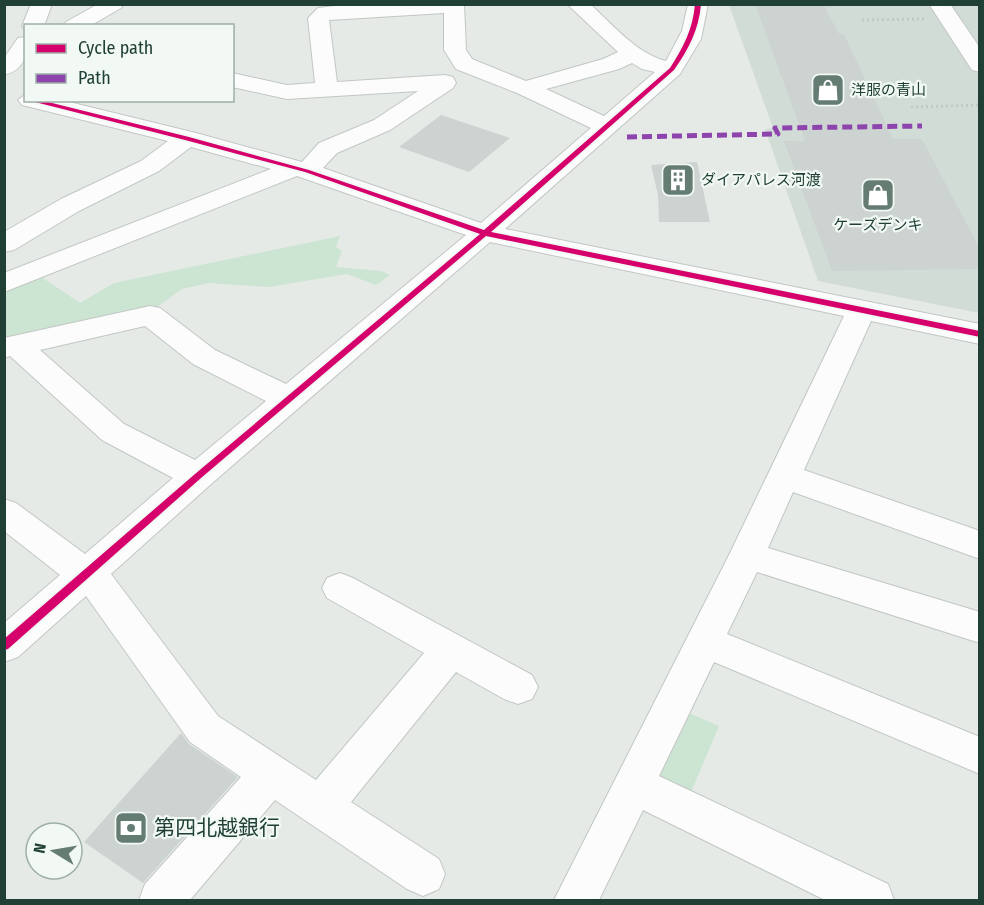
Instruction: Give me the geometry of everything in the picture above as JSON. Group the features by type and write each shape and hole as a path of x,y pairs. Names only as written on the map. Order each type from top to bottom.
{"street":[{"path":"34,24 42,4"},
{"path":"77,24 114,4"},
{"path":"577,4 633,54 650,64 672,69"},
{"path":"4,646 198,476 485,233 672,69 684,52 695,29 698,4"},
{"path":"939,4 980,65"},
{"path":"327,90 318,28 318,18 325,12 454,5 455,50 464,64 525,88 607,126"},
{"path":"4,41 24,38"},
{"path":"4,68 12,63 24,46"},
{"path":"525,88 611,64 633,54"},
{"path":"4,283 301,169 328,148 382,125 445,82 464,64"},
{"path":"234,80 287,92 445,82"},
{"path":"4,95 24,99"},
{"path":"36,102 187,138 301,169 485,233 980,334"},
{"path":"4,244 70,205 150,166 187,138"},
{"path":"576,900 747,555 861,311"},
{"path":"10,346 150,315 204,357 289,399"},
{"path":"10,346 113,432 198,476"},
{"path":"785,476 980,545"},
{"path":"4,512 87,574 204,729 423,874"},
{"path":"747,555 980,628"},
{"path":"340,588 518,687"},
{"path":"704,641 980,756"},
{"path":"322,805 451,649"},
{"path":"161,900 272,772"},
{"path":"634,785 872,900"}],"path":[{"path":"911,107 980,105"}],"shaded area":[{"path":"729,5 979,5 979,313 818,281 765,129 773,128"}],"green space":[{"path":"340,236 336,247 342,251 336,267 381,271 390,275 376,285 347,274 269,287 209,283 182,289 153,310 5,343 4,288 40,276 80,303 114,283"},
{"path":"682,710 719,726 688,799 649,781"}],"building":[{"name":"ケーズデンキ","path":"755,4 823,4 839,34 844,34 893,139 922,139 980,249 980,269 832,271 784,141 805,141"},
{"path":"441,115 510,138 469,172 399,147"},
{"name":"ダイアパレス河渡","path":"697,162 710,222 659,222 658,195 651,165"},
{"path":"181,733 189,744 238,777 143,883 84,842"}],"marked path":[{"path":"627,137 778,134 775,128 922,126"}],"cycle path":[{"path":"4,646 198,476 485,233 672,69 690,39 698,4"},
{"path":"38,102 187,138 307,171 485,233 980,334"}],"place":[{"name":"洋服の青山","path":"828,90"},
{"name":"ダイアパレス河渡","path":"678,180"},
{"name":"ケーズデンキ","path":"878,195"},
{"name":"第四北越銀行","path":"131,828"}]}
